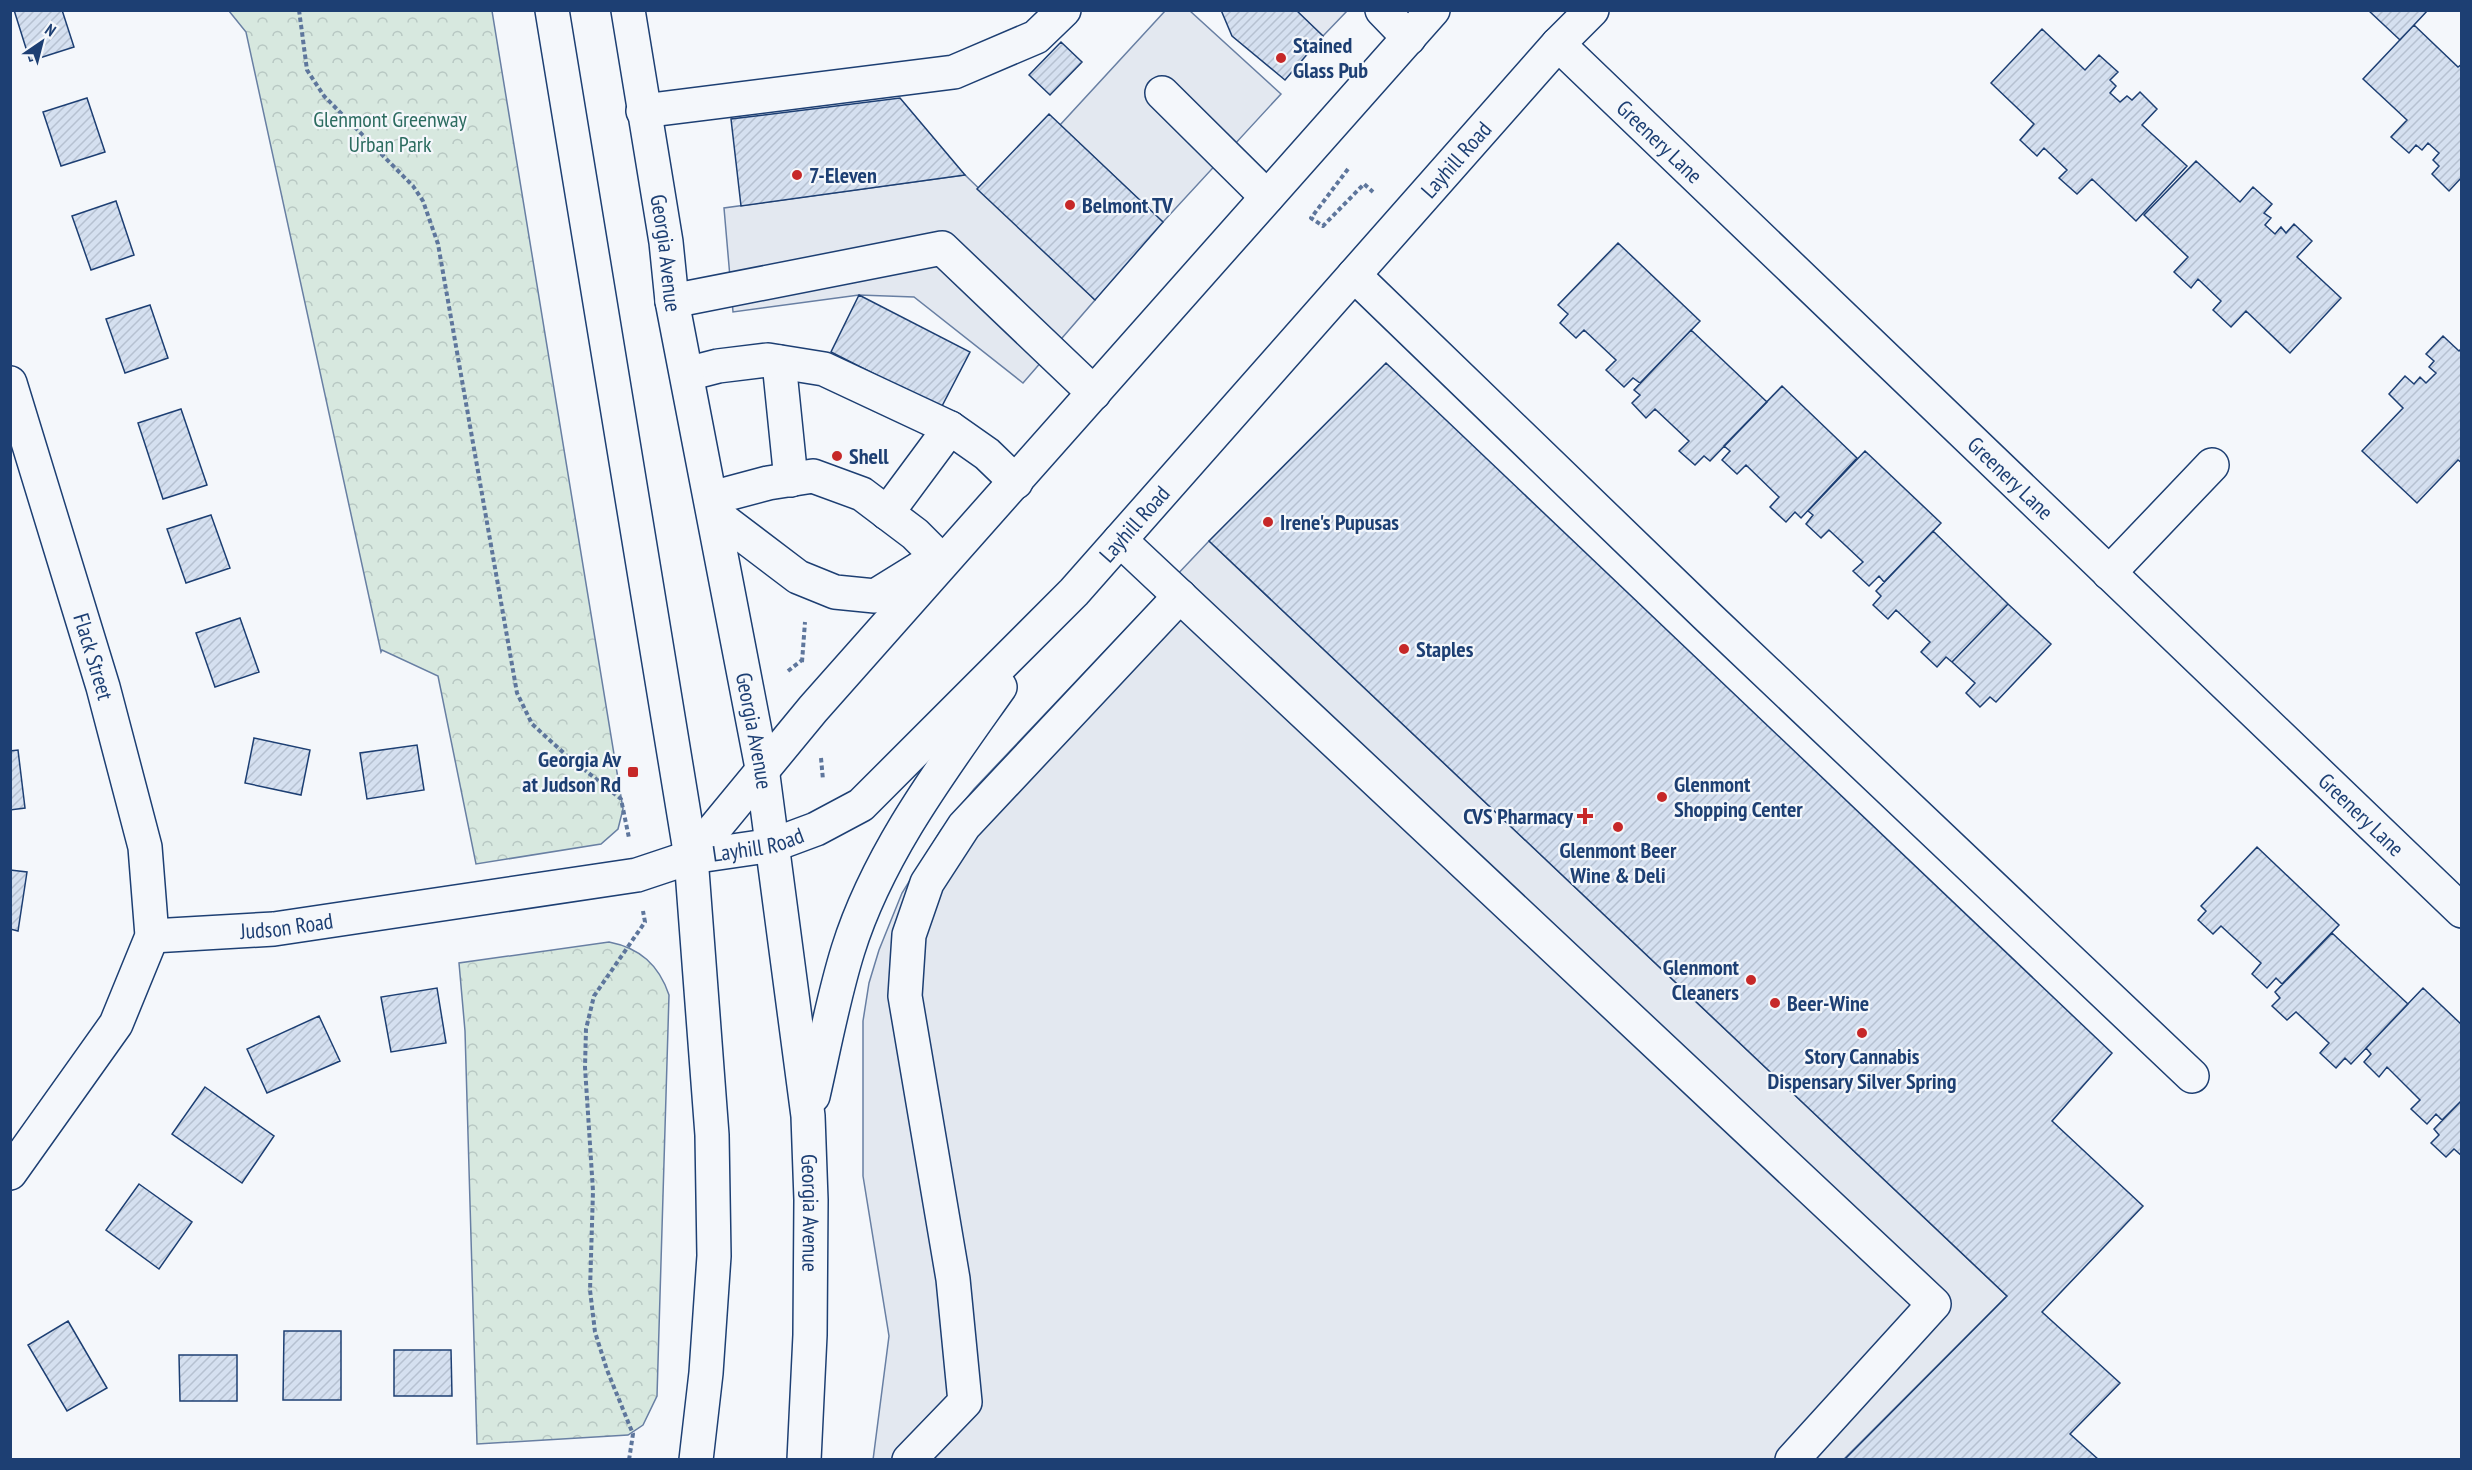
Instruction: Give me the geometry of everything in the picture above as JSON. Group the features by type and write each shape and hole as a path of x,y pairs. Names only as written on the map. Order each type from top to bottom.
{"main road":[{"path":"552,10 691,857 712,1135 714,1256 706,1373 696,1460"},
{"name":"Georgia Avenue","path":"628,10 666,242 672,301 762,768 808,1116 811,1200 810,1335 804,1460"},
{"path":"643,111 954,72 1036,37 1064,10"},
{"path":"1382,10 1409,38"},
{"name":"Layhill Road","path":"691,857 762,768 950,549 1016,482 1433,10"},
{"name":"Layhill Road","path":"691,857 772,845 816,830 861,805 1050,616 1120,540 1558,45 1592,10"},
{"name":"Greenery Lane","path":"1558,45 2462,911"},
{"path":"1162,93 1267,197"},
{"path":"672,301 942,248 1094,393"},
{"path":"1354,275 1707,616 2192,1076"},
{"path":"687,374 718,366 768,360 824,369 950,428 987,454 1016,482"},
{"path":"779,362 791,480"},
{"name":"Flack Street","path":"10,383 103,687 145,847 152,936"},
{"path":"887,513 950,428"},
{"path":"2109,573 2212,465"},
{"path":"713,506 791,480 813,476 862,494 915,534 950,549"},
{"path":"713,506 798,577 835,592 875,596 950,549"},
{"path":"1120,540 1934,1304 1792,1460"},
{"path":"909,1460 965,1402 953,1279 905,996 909,935 927,883 964,826 1180,596"},
{"path":"808,1116 848,950 887,858 946,764 1050,616"},
{"name":"Judson Road","path":"152,936 274,928 637,875 691,857"},
{"path":"10,1173 116,1024 152,936"}],"path":[{"path":"299,10 307,70 324,96 413,186 423,201 438,244 517,693 532,724 621,799 645,922 594,996 586,1029 585,1048 593,1191 590,1290 595,1332 607,1370 633,1434 629,1460"},
{"path":"1348,169 1311,218 1323,226 1364,184 1373,192"},
{"path":"804,668 802,660 806,615"},
{"path":"788,671 802,660"}],"green space":[{"name":"Glenmont Greenway Urban Park","path":"229,11 492,11 623,809 618,829 601,844 476,864 438,676 382,650 381,652 246,32"},
{"path":"609,942 639,953 647,960 660,975 669,995 657,1396 643,1425 628,1435 477,1444 465,1031 459,963"}],"shaded area":[{"path":"1165,11 1190,11 1281,94 1163,222 1060,125"},
{"path":"1296,11 1347,11 1323,36"},
{"path":"965,175 1095,300 1023,383 914,297 859,295 733,312 724,208"},
{"path":"1209,541 2007,1296 1844,1459 873,1460 889,1336 863,1176 863,1021 869,983 879,950 902,893 941,830 974,789"}],"building":[{"path":"14,10 62,10 74,47 30,61"},
{"name":"Stained Glass Pub","path":"1221,10 1296,10 1323,36 1285,80 1232,36"},
{"path":"2368,10 2428,10 2400,40"},
{"path":"2414,25 2458,67 2462,64 2462,177 2449,191 2432,174 2439,166 2433,160 2439,153 2428,143 2422,150 2416,145 2409,153 2391,137 2407,120 2363,79"},
{"path":"2042,29 2085,70 2099,55 2118,72 2110,80 2116,86 2110,93 2120,102 2127,96 2132,100 2140,92 2157,109 2142,125 2187,166 2136,221 2092,179 2077,194 2059,178 2067,170 2044,148 2037,156 2020,140 2034,124 1991,83"},
{"path":"1061,42 1082,62 1050,95 1029,75"},
{"path":"87,98 105,152 61,166 43,112"},
{"path":"900,98 965,175 741,206 731,119"},
{"name":"Belmont TV","path":"1049,114 1163,222 1095,300 977,189"},
{"path":"2196,161 2240,202 2253,187 2272,204 2264,213 2271,218 2265,225 2275,234 2281,227 2286,233 2294,224 2312,241 2297,257 2341,298 2290,353 2246,311 2231,327 2213,310 2221,301 2198,279 2191,288 2174,272 2188,257 2144,215"},
{"path":"116,201 134,255 91,270 72,216"},
{"path":"1618,243 1700,321 1640,383 1633,378 1624,387 1606,370 1616,360 1584,330 1576,338 1560,323 1568,314 1558,305"},
{"path":"859,295 970,352 941,408 831,352"},
{"path":"150,305 168,358 125,373 106,319"},
{"path":"1691,330 1767,402 1710,461 1704,456 1695,465 1679,451 1689,441 1655,409 1646,418 1632,403 1640,395 1634,390"},
{"path":"2443,336 2459,351 2462,348 2462,463 2458,460 2417,503 2362,451 2403,408 2389,394 2405,376 2414,384 2420,377 2426,383 2436,373 2429,367 2434,361 2426,354"},
{"name":"Glenmont Shopping Center","path":"1386,363 2112,1053 2052,1121 2143,1206 2042,1312 2120,1383 2070,1434 2099,1460 1844,1460 2007,1296 1209,541"},
{"path":"1782,386 1857,458 1801,518 1795,512 1786,522 1770,507 1779,497 1746,465 1737,474 1722,460 1730,451 1724,446"},
{"path":"181,409 207,485 163,499 138,423"},
{"path":"1865,451 1941,523 1884,582 1879,576 1869,586 1853,571 1863,562 1829,530 1821,538 1806,524 1813,515 1808,511"},
{"path":"211,515 230,568 186,583 167,529"},
{"path":"1933,531 2008,604 1952,662 1946,657 1937,667 1921,652 1930,642 1896,610 1888,619 1873,605 1881,596 1876,591"},
{"path":"2008,604 2051,644 1996,702 1990,697 1980,707 1966,693 1975,683 1952,662"},
{"path":"240,618 259,672 215,687 196,633"},
{"path":"254,738 310,750 301,795 245,783"},
{"path":"417,745 424,790 367,799 360,753"},
{"path":"18,750 25,808 10,810 10,751"},
{"path":"2257,847 2339,925 2282,984 2276,978 2267,988 2252,974 2261,963 2221,926 2213,934 2198,920 2206,911 2201,906"},
{"path":"10,870 27,872 18,931 10,929"},
{"path":"2332,933 2408,1004 2351,1064 2345,1058 2336,1068 2320,1053 2329,1043 2296,1012 2287,1020 2272,1006 2280,998 2275,992"},
{"path":"437,988 446,1043 391,1052 381,997"},
{"path":"2423,988 2462,1025 2462,1100 2442,1120 2436,1114 2427,1124 2411,1109 2420,1100 2387,1067 2379,1077 2364,1062 2371,1054 2366,1048"},
{"path":"319,1016 340,1061 267,1093 247,1049"},
{"path":"205,1087 274,1136 242,1183 172,1134"},
{"path":"2462,1100 2462,1156 2454,1149 2446,1157 2431,1143 2439,1135 2434,1129"},
{"path":"139,1184 192,1222 159,1269 106,1230"},
{"path":"68,1321 107,1388 67,1411 28,1345"},
{"path":"284,1331 341,1331 341,1400 283,1400"},
{"path":"394,1350 451,1350 452,1396 394,1396"},
{"path":"179,1355 237,1355 237,1401 180,1401"}],"place":[{"name":"Stained Glass Pub","path":"1281,58"},
{"name":"7-Eleven","path":"797,175"},
{"name":"Belmont TV","path":"1070,205"},
{"name":"Shell","path":"837,456"},
{"name":"Irene's Pupusas","path":"1268,522"},
{"name":"Staples","path":"1404,649"},
{"name":"Georgia Av at Judson Rd","path":"633,772"},
{"name":"Glenmont Shopping Center","path":"1662,797"},
{"name":"CVS Pharmacy","path":"1585,816"},
{"name":"Glenmont Beer Wine & Deli","path":"1618,827"},
{"name":"Glenmont Cleaners","path":"1751,980"},
{"name":"Beer-Wine","path":"1775,1003"},
{"name":"Story Cannabis Dispensary Silver Spring","path":"1862,1033"}]}
